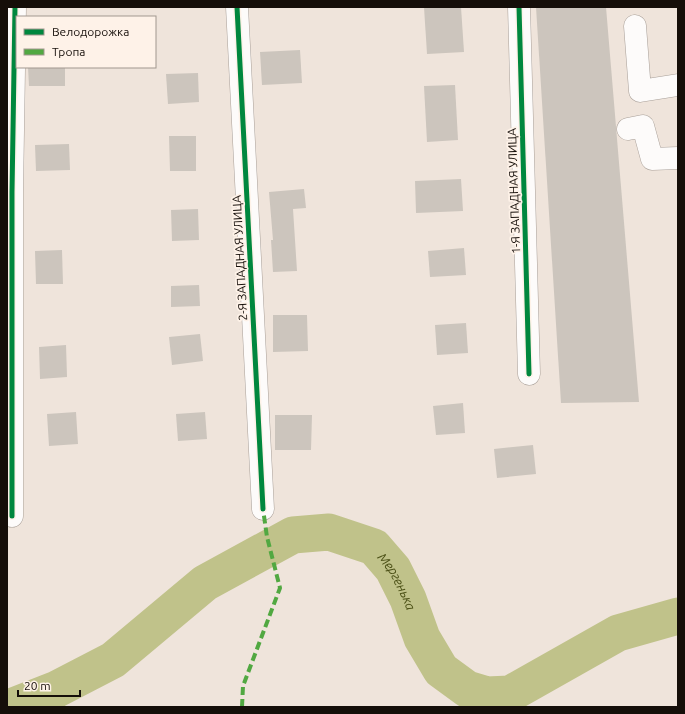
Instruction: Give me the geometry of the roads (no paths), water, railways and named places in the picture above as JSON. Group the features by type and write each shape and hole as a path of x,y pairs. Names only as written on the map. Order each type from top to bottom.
{"street":[{"path":"12,516 10,192 15,7"},
{"name":"2-Я ЗАПАДНАЯ УЛИЦА","path":"237,7 263,509"},
{"name":"1-Я ЗАПАДНАЯ УЛИЦА","path":"519,7 529,374"},
{"path":"635,26 640,91 678,85"},
{"path":"628,129 643,126 652,159 678,158"}],"waterway":[{"name":"Мергенька","path":"11,707 57,689 113,660 205,583 293,535 329,532 374,547 393,569 408,599 422,638 441,670 467,689 487,695 510,694 618,633 678,616"}]}
